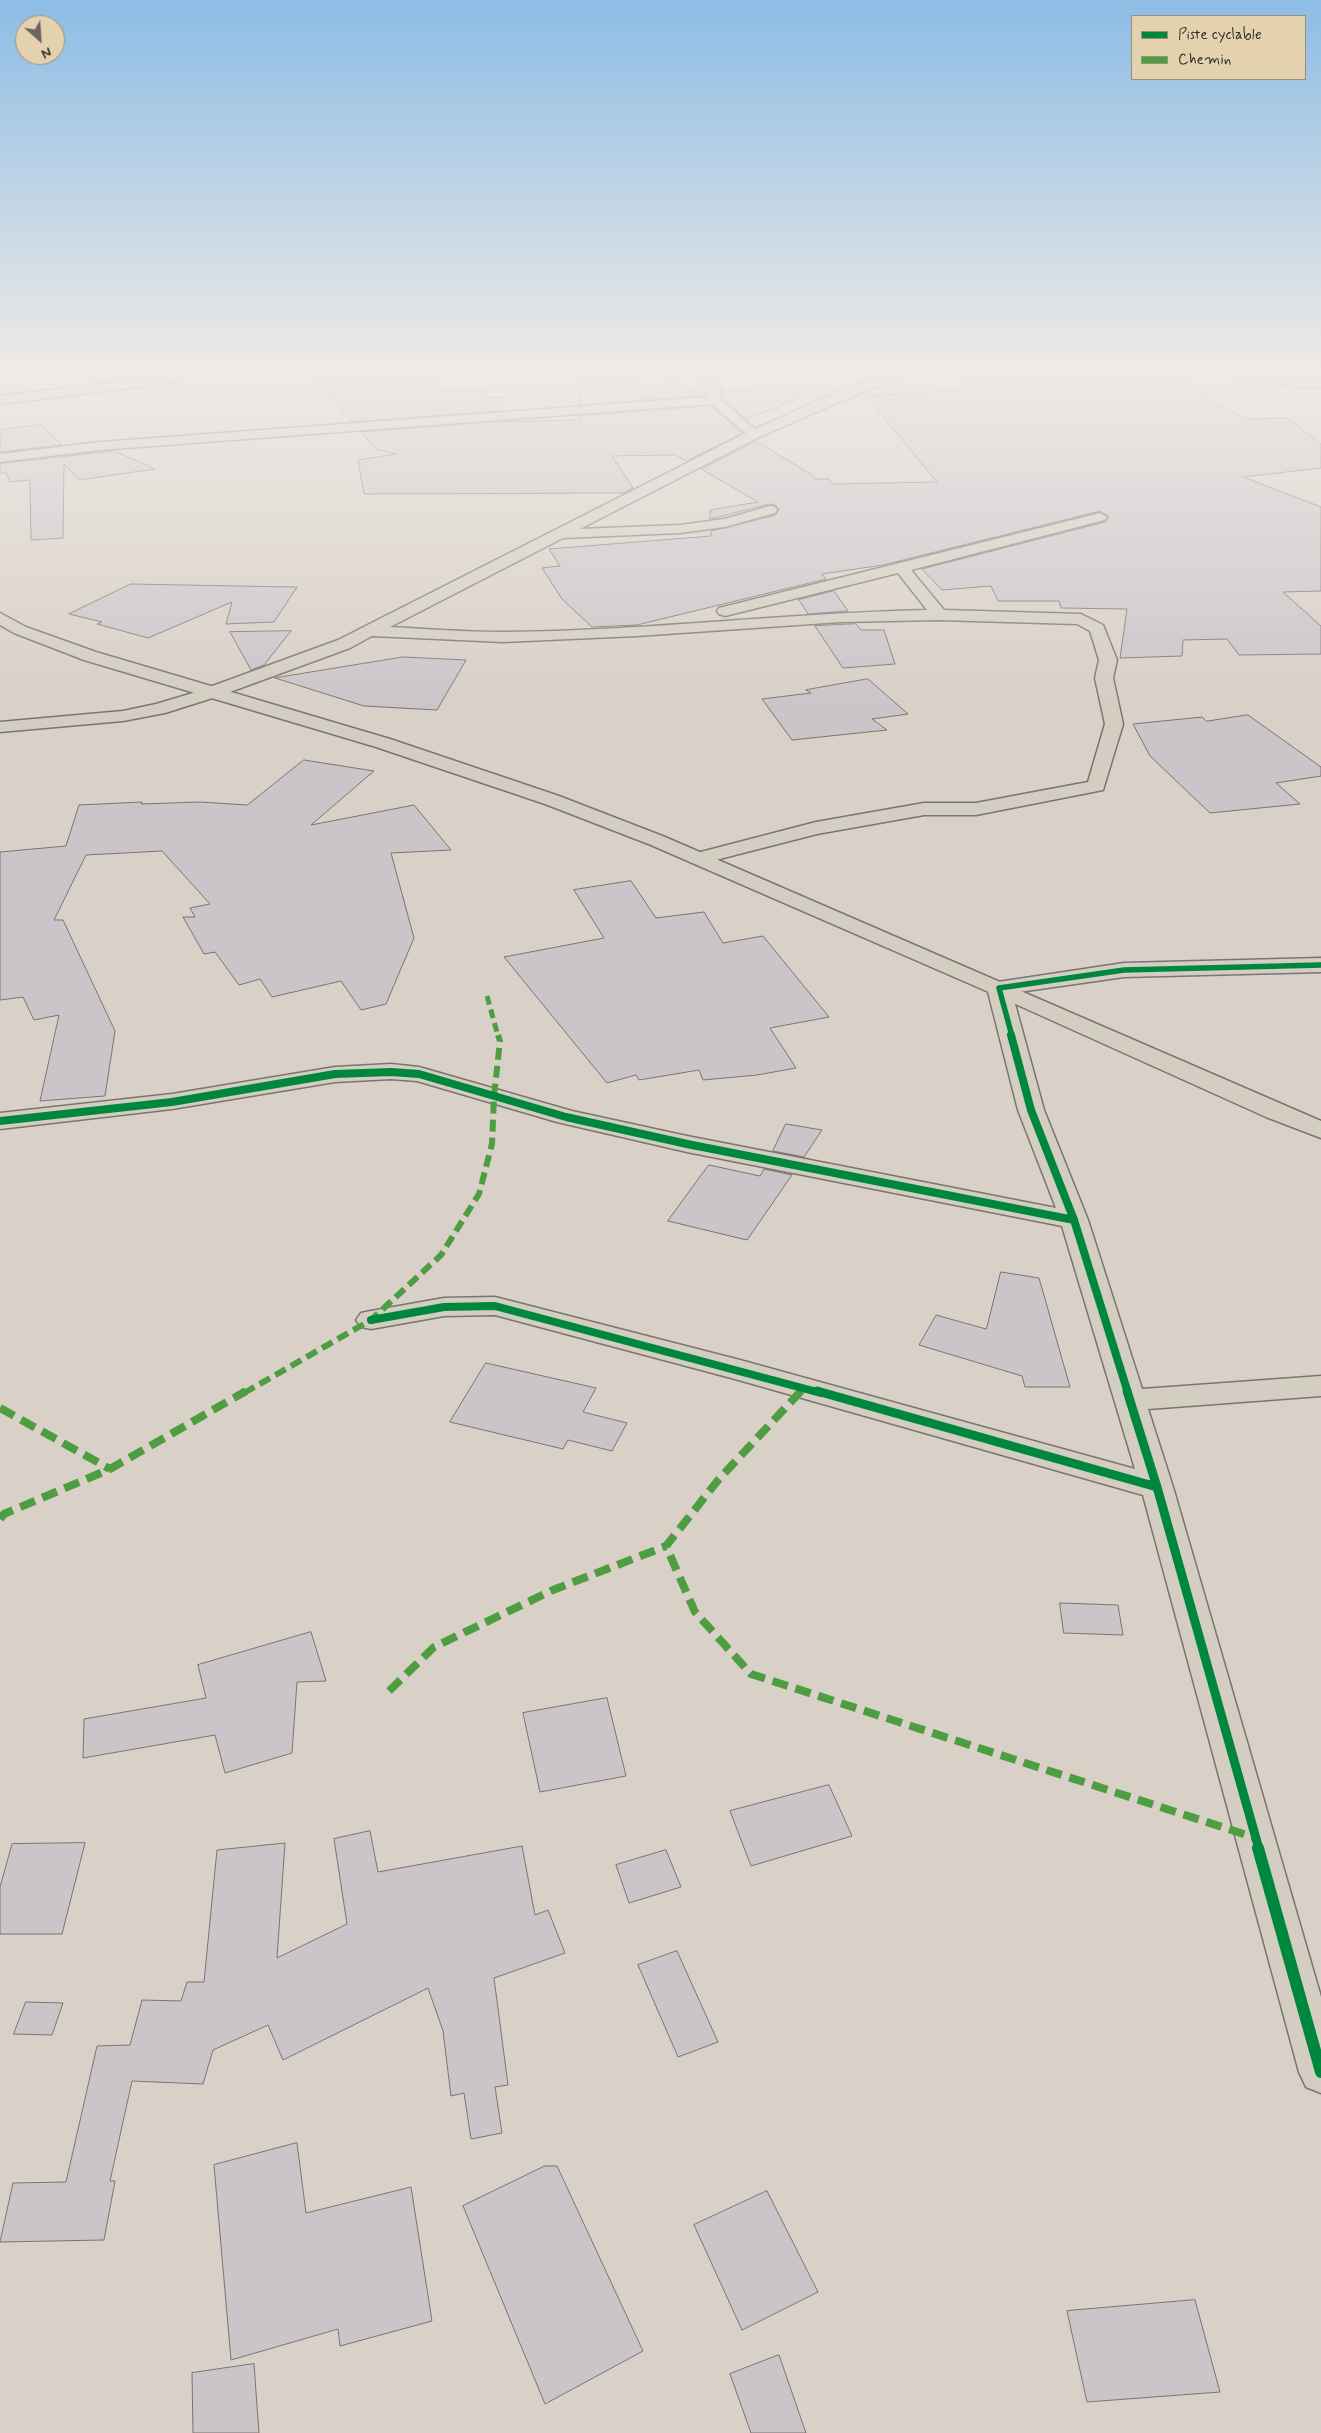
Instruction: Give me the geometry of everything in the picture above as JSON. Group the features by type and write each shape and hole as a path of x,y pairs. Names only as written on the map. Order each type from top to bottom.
{"street":[{"path":"0,727 123,716 159,708 213,692 344,644 662,481"},
{"path":"556,534 680,529 725,523 770,510"},
{"path":"636,631 796,595 1100,517"},
{"path":"901,567 939,615"},
{"path":"371,631 503,637 636,631 841,617 939,615 1064,618 1081,620 1097,628 1108,660 1104,678 1114,724 1096,786 976,809 924,808 816,828 700,858"},
{"path":"0,618 20,630 90,656 383,744 543,797 700,858 999,988 1275,1112 1321,1130"},
{"path":"999,988 1124,970 1321,965"},
{"path":"999,988 1031,1110 1074,1220 1157,1487 1321,2072"},
{"path":"0,1121 194,1098 318,1076 395,1071 419,1074 566,1117 687,1144 1074,1220"},
{"path":"370,1320 444,1307 495,1306 740,1370 1157,1487"},
{"path":"1130,1400 1321,1386"}],"building":[{"path":"30,481 64,481 63,538 31,540"},
{"path":"362,481 628,481 633,488 623,493 364,494"},
{"path":"721,481 830,481 833,484 937,482 936,481 1252,481 1321,507 1321,591 1283,592 1321,626 1321,654 1239,655 1227,639 1183,640 1182,656 1120,658 1127,609 1061,608 1059,601 998,601 991,586 942,590 922,569 1105,522 1109,517 1100,511 883,565 822,574 826,579 637,625 592,627 562,599 542,568 560,566 549,549 711,536 711,531 776,515 779,509 775,505 769,504 710,519 710,510 758,502"},
{"path":"131,584 297,587 274,622 226,624 232,602 148,638 97,624 102,622 69,614"},
{"path":"834,591 848,611 808,614 799,600"},
{"path":"856,624 861,630 884,630 895,664 843,668 815,626"},
{"path":"291,631 264,665 251,670 230,632"},
{"path":"403,657 466,660 437,710 364,706 275,678"},
{"path":"868,679 908,714 872,719 887,730 792,740 762,699 811,693 806,690"},
{"path":"1248,715 1321,767 1321,776 1276,783 1300,804 1210,813 1150,756 1133,724 1202,717 1206,721"},
{"path":"304,760 374,771 311,825 414,805 451,850 391,853 414,938 386,1004 361,1010 341,981 272,997 260,979 239,985 215,952 204,954 183,917 195,917 190,908 210,904 162,851 86,855 54,920 63,920 115,1031 105,1096 40,1101 59,1015 34,1020 23,997 0,1000 0,852 66,846 79,805 200,802 247,805"},
{"path":"631,881 656,918 704,912 723,943 763,936 829,1017 770,1028 796,1068 757,1075 703,1080 699,1070 639,1080 636,1075 607,1083 504,957 604,938 574,890"},
{"path":"786,1124 822,1130 804,1157 773,1151"},
{"path":"709,1165 760,1176 764,1169 792,1175 747,1240 668,1221"},
{"path":"1001,1272 1039,1278 1070,1387 1025,1387 1022,1376 919,1345 936,1315 986,1329"},
{"path":"486,1363 596,1388 583,1412 627,1423 612,1451 568,1440 563,1449 450,1422"},
{"path":"1060,1603 1118,1605 1123,1635 1064,1633"},
{"path":"311,1632 326,1681 297,1682 292,1753 225,1773 215,1735 83,1758 84,1719 206,1698 198,1665"},
{"path":"607,1698 626,1776 540,1792 523,1713"},
{"path":"829,1785 852,1836 751,1866 730,1811"},
{"path":"370,1831 378,1872 522,1846 535,1915 548,1910 565,1953 494,1978 508,2085 495,2087 502,2133 471,2139 464,2093 451,2096 443,2031 428,1988 283,2060 268,2025 213,2050 203,2084 132,2081 110,2181 115,2181 104,2240 0,2242 13,2183 66,2182 97,2046 130,2045 142,2000 181,2001 187,1982 204,1982 217,1850 285,1843 277,1958 347,1924 334,1839"},
{"path":"85,1843 62,1934 0,1934 0,1887 12,1844"},
{"path":"666,1850 681,1887 629,1903 616,1865"},
{"path":"677,1951 718,2042 678,2057 638,1965"},
{"path":"26,2002 63,2003 52,2035 14,2034"},
{"path":"297,2143 306,2213 411,2187 432,2321 340,2346 338,2329 231,2360 214,2165"},
{"path":"545,2166 557,2166 643,2351 545,2404 463,2206"},
{"path":"767,2191 818,2292 742,2330 694,2225"},
{"path":"1195,2300 1220,2392 1087,2402 1067,2311"},
{"path":"779,2355 806,2433 751,2433 730,2374"},
{"path":"254,2364 259,2433 193,2433 192,2373"}],"marked path":[{"path":"0,1519 4,1514 110,1469 371,1320 441,1255 479,1194 492,1144 494,1096 500,1041 487,996"},
{"path":"804,1388 719,1479 666,1546 695,1612 751,1674 1256,1838"},
{"path":"0,1408 110,1469"},
{"path":"389,1691 434,1647 553,1590 666,1546"}],"cycle path":[{"path":"1321,965 1124,970 999,988 1031,1110 1074,1220 1157,1487 1321,2072"},
{"path":"0,1121 172,1102 279,1082 335,1074 363,1072 419,1074 566,1117 687,1144 1074,1220"},
{"path":"371,1320 444,1307 495,1306 740,1370 1157,1487"}]}
